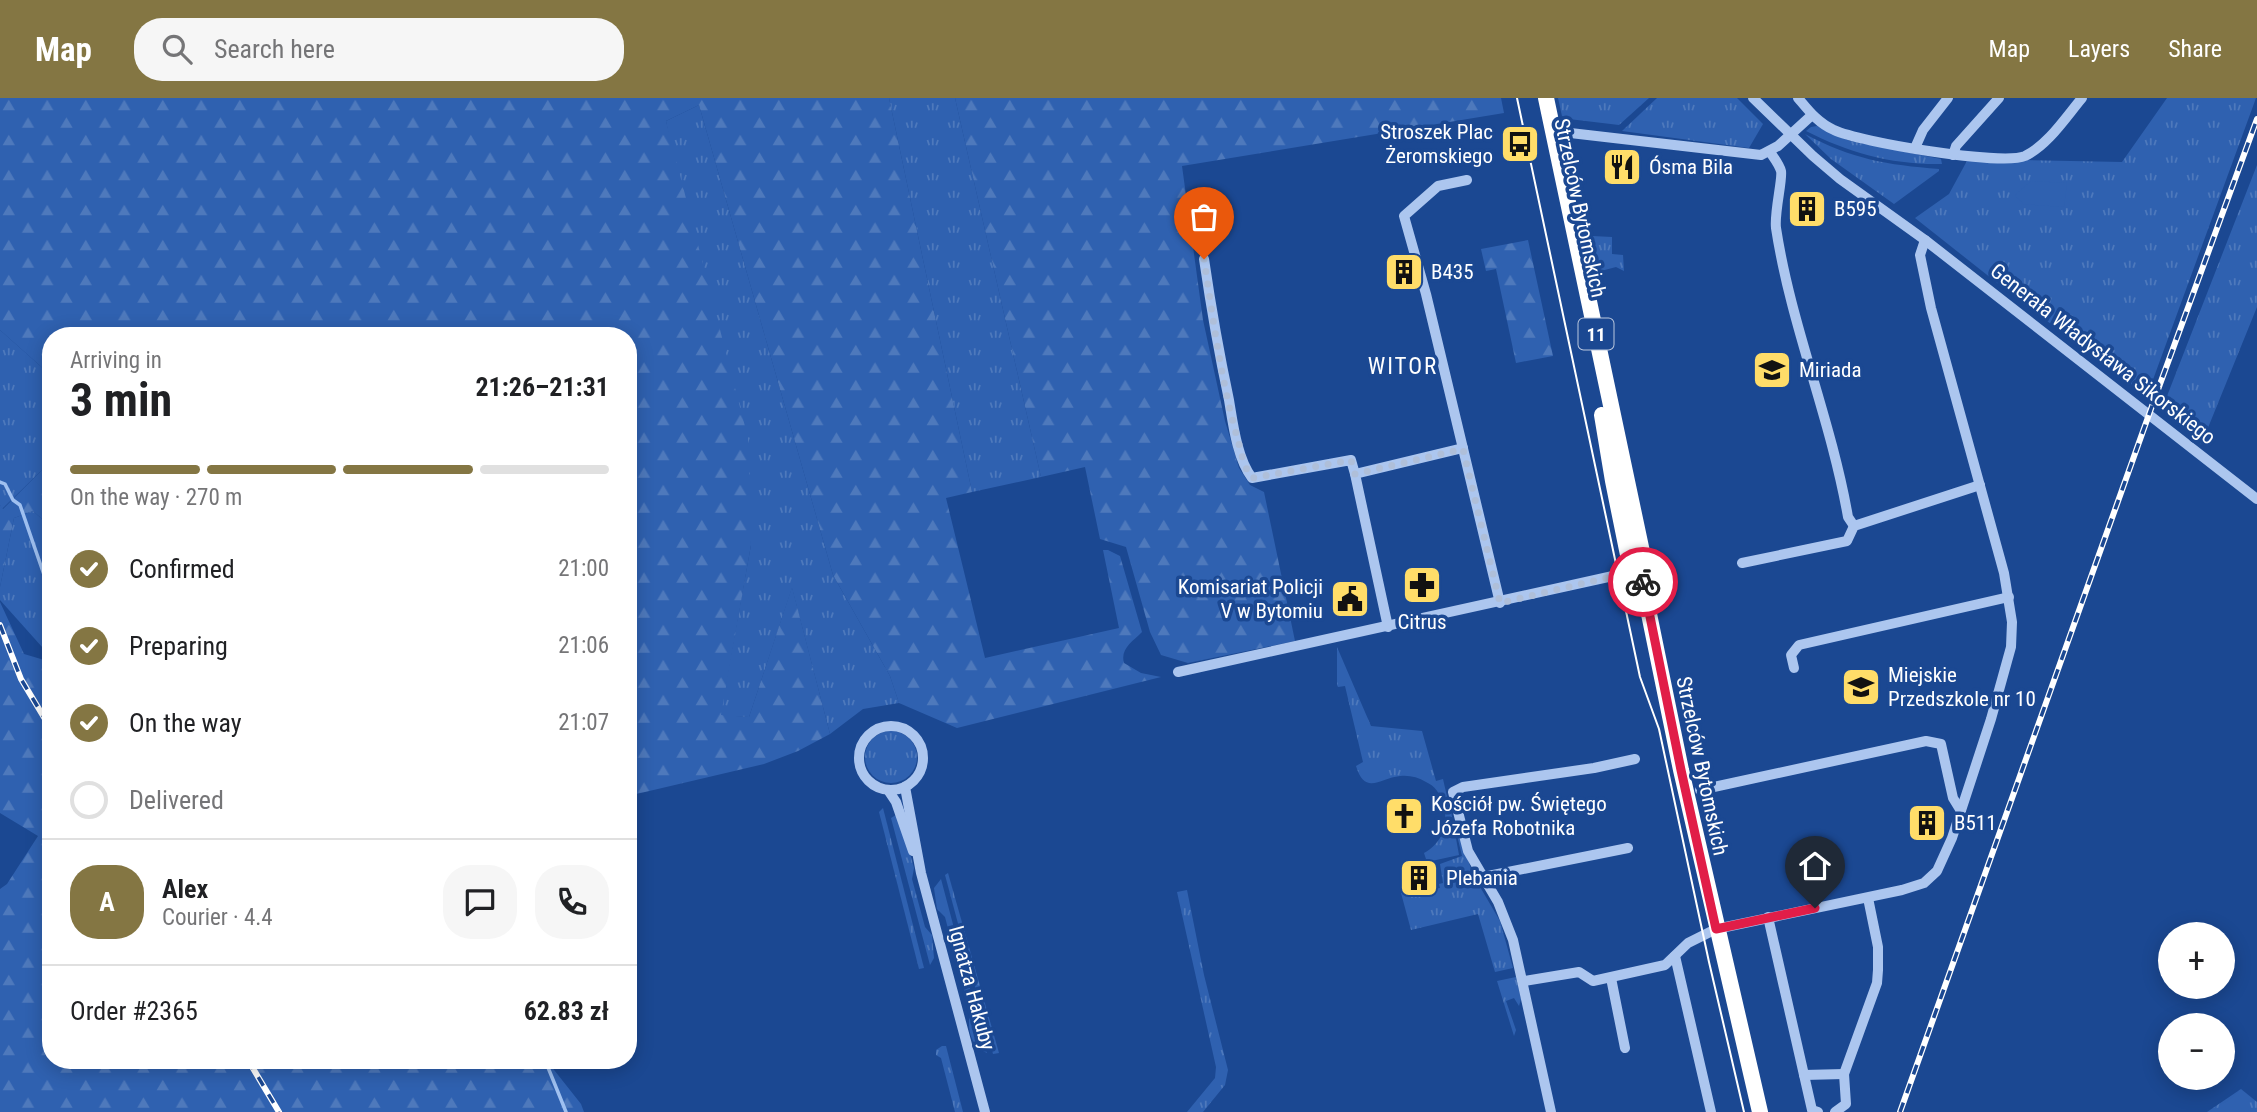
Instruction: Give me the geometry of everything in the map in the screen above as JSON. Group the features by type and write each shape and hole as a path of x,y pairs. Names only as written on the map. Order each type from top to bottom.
{"highway":[{"name":"Strzelców Bytomskich","path":"1535,98 1606,432 1628,555 1640,570"},
{"name":"Strzelców Bytomskich","path":"1546,98 1642,552 1640,570 1681,770 1760,1112"}],"street":[{"path":"1798,98 1821,124 1840,133 1954,155 2022,158 2037,148 2082,98"},
{"path":"1915,148 1923,130 1948,98"},
{"path":"1954,155 1956,146 1999,98"},
{"name":"Generała Władysława Sikorskiego","path":"1754,99 1840,179 1925,240 2257,499"},
{"path":"1553,131 1752,155 1770,152 1812,115"},
{"path":"1770,152 1782,173 1775,221 1782,259 1833,444 1848,517 1854,526"},
{"path":"1467,180 1438,186 1404,216 1426,294 1500,603"},
{"path":"1524,981 1579,972 1594,981 1665,965 1696,937 1716,929 1868,898 1924,883 1937,871 1961,811 1991,719 2011,647 2012,622 2010,597 1931,308 1920,255 1925,240"},
{"path":"1204,259 1231,411 1247,471 1252,478 1351,460 1388,627"},
{"path":"1355,474 1463,449"},
{"path":"1742,563 1847,541 1854,526 1980,485"},
{"path":"1178,672 1640,570"},
{"path":"1794,668 1791,654 1799,645 2010,597"},
{"path":"886,726 904,728 914,735 921,745 922,768 905,787 888,790 871,783 863,774 859,750 865,738 874,730 886,726"},
{"name":"Strzelców Bytomskich","path":"1700,790 1926,741 1941,744 1953,798 1961,811"},
{"path":"1551,1112 1513,940 1498,902 1468,851 1453,792 1463,787 1594,768 1635,759"},
{"name":"Ignatza Hakuby","path":"905,787 922,873 985,1112"},
{"name":"Ignatza Hakuby","path":"888,790 896,803 922,873"},
{"path":"1483,877 1628,848"},
{"path":"1835,1112 1846,1104 1844,1073 1877,983 1878,947 1868,898"},
{"path":"1768,917 1812,1111 1818,1112"},
{"path":"1675,956 1711,1112"},
{"path":"1611,978 1625,1048"},
{"path":"1804,1075 1844,1073"}],"green space":[{"path":"0,98 889,98 972,492 946,498 985,658 1119,628 1103,550 1108,550 1120,556 1142,632 1125,650 1124,663 1141,673 1161,677 957,728 899,703 890,676 833,575 699,105 666,121 748,438 751,545 721,715 749,717 792,587 830,734 798,751 764,764 637,794 637,327 42,327 42,367 0,330"},
{"path":"889,98 955,98 1041,477 972,492"},
{"path":"955,98 1501,98 1504,113 1182,166 1203,320 1225,421 1239,468 1250,485 1264,492 1295,641 1188,663 1161,655 1150,632 1126,547 1100,539 1085,467 1041,477"},
{"path":"1558,98 1649,98 1619,125 1562,116"},
{"path":"1657,98 1737,98 1763,124 1749,148 1622,131"},
{"path":"2167,98 2256,98 2147,396 1915,218 1949,194 1968,159 2122,162"},
{"path":"699,105 833,575 890,676 899,703 863,709 830,734 792,588 749,717 720,716 751,545 666,121"},
{"path":"1817,126 1850,141 1941,159 1942,164 1889,160 1855,151 1806,131"},
{"path":"1805,134 1854,155 1939,171 1894,204 1831,159"},
{"path":"2257,165 2257,307 2201,445 2199,439 2162,409"},
{"path":"2031,181 2067,183 2064,207 2023,204 2015,195"},
{"path":"1592,236 1612,237 1612,254 1623,255 1624,271 1616,267 1597,272"},
{"path":"1528,240 1553,356 1516,363 1496,269 1486,271 1481,249"},
{"path":"0,330 42,367 42,470 2,509"},
{"path":"42,470 42,519 33,511 14,518 0,587 0,505 3,509"},
{"path":"33,511 42,519 42,647 0,600 0,587 14,518"},
{"path":"0,602 24,654 42,659 42,1069 553,1069 581,1104 584,1112 0,1112 0,889 7,884 38,836 0,813"},
{"path":"1337,647 1371,726 1422,731 1436,781 1443,779 1448,801 1442,803 1434,788 1417,778 1400,776 1369,783 1360,775 1356,766 1363,762 1345,686 1337,685"},
{"path":"891,731 901,733 909,739 915,747 915,767 909,775 901,781 891,783 881,781 873,775 867,767 865,757 867,747 873,739 881,733"},
{"path":"883,808 924,968 919,969 879,812"},
{"path":"1451,811 1459,855 1427,862 1424,853 1438,841 1445,825 1445,813"},
{"path":"896,815 914,868 912,879 925,927 932,935 934,958 930,965 891,818"},
{"path":"1456,831 1459,832 1473,875 1500,921 1513,968 1495,972 1478,914 1411,930 1401,893 1410,891 1412,896 1421,894 1420,891 1440,888 1439,884 1443,883 1440,864 1462,856"},
{"path":"948,873 999,1053 993,1054 945,875"},
{"path":"941,879 987,1053 977,1046 971,1036 970,1012 945,917 937,909 934,888"},
{"path":"1187,890 1204,975 1228,1070 1225,1085 1203,1112 1187,1112 1215,1078 1216,1067 1177,892"},
{"path":"1516,977 1521,999 1519,1006 1514,998 1506,1001 1516,1030 1514,1036 1497,981"},
{"path":"946,1046 963,1112 955,1112 941,1058 936,1055 936,1050"},
{"path":"2241,1089 2257,1102 2257,1112 2207,1112"}],"waterway":[{"path":"0,482 5,484 13,500 20,505 42,569"},
{"path":"549,1069 566,1112"}],"tram line":[{"path":"1517,98 1640,677 1659,729 1744,1112"}],"railway":[{"path":"1900,1112 2257,119"},
{"path":"0,625 21,679 42,714"},
{"path":"253,1069 279,1112"}],"way so far":[{"path":"1204,259 1233,423 1247,471 1252,478 1351,460 1355,474 1463,449 1500,603 1640,570 1643,582"}],"place":[{"name":"Stroszek Plac Żeromskiego","path":"1520,144"},
{"name":"Ósma Bila","path":"1622,167"},
{"name":"B595","path":"1807,209"},
{"name":"B435","path":"1404,272"},
{"name":"Miriada","path":"1772,370"},
{"name":"Citrus","path":"1422,585"},
{"name":"Komisariat Policji V w Bytomiu","path":"1350,599"},
{"name":"Miejskie Przedszkole nr 10","path":"1861,687"},
{"name":"Kościół pw. Świętego Józefa Robotnika","path":"1404,816"},
{"name":"B511","path":"1927,823"},
{"name":"Plebania","path":"1419,878"}],"district":[{"name":"WITOR","path":"1403,366"}],"route":[{"path":"1643,582 1716,929 1815,908"}]}
